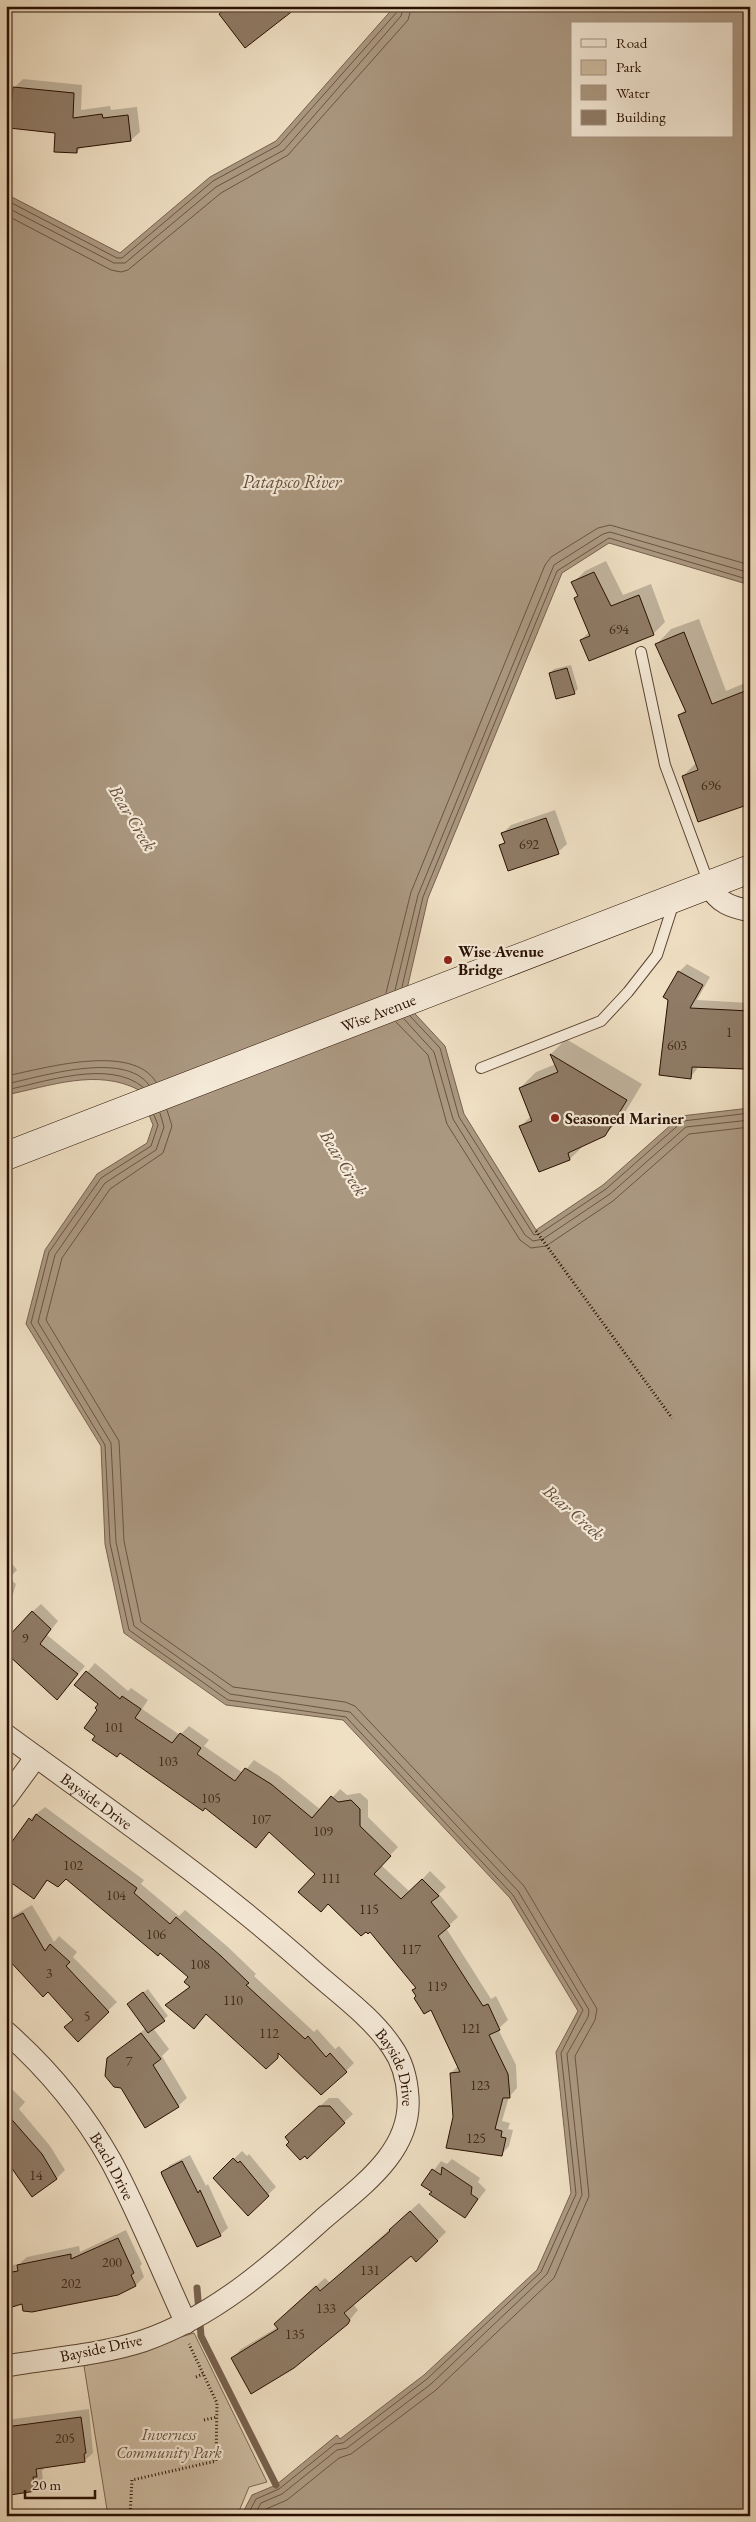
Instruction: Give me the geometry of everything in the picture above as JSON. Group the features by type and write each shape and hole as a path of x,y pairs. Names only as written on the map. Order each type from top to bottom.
{"main road":[{"name":"Wise Avenue","path":"6,1156 750,869"}],"street":[{"path":"709,885 715,897 723,903 750,911"},
{"name":"Bayside Drive","path":"6,1735 155,1842 264,1926 382,2034 402,2066 409,2099 406,2121 400,2141 375,2173 279,2259 235,2292 183,2324 144,2340 119,2347 6,2366"},
{"path":"6,1798 36,1757"},
{"name":"Beach Drive","path":"6,2032 26,2050 68,2098 111,2161 183,2324"}],"lane":[{"path":"641,652 665,765 709,885"},
{"path":"480,1068 601,1021 628,992 657,955 675,898"}],"path":[{"path":"536,1231 672,1418"},
{"path":"130,2516 132,2480 216,2460 217,2403 183,2324"},
{"path":"196,2377 203,2374"},
{"path":"204,2420 217,2417"}],"green space":[{"name":"Inverness Community Park","path":"194,2333 267,2482 249,2487 237,2516 108,2516 84,2366"}],"water":[{"name":"Patapsco River","path":"395,6 750,6 750,585 609,543 562,573 428,898 404,1002 445,1046 464,1114 536,1230 603,1185 681,1116 750,1108 750,2516 241,2516 252,2495 276,2485 337,2435 340,2439 424,2375 537,2270 571,2193 556,2052 578,2011 510,1898 343,1720 226,1705 124,1633 105,1544 101,1446 26,1324 45,1250 97,1174 147,1143 153,1125 139,1090 107,1080 73,1081 6,1095 6,194 120,253 210,177 276,141"}],"building":[{"path":"229,6 299,6 245,48 219,14"},
{"path":"13,87 74,93 73,118 102,114 103,118 128,115 131,141 77,148 77,153 54,152 55,133 9,128"},
{"path":"594,572 611,606 639,595 654,635 589,661 580,640 590,636 574,598 578,596 571,582"},
{"path":"684,632 712,704 750,689 750,804 698,822 682,776 698,770 678,715 686,712 655,644"},
{"path":"567,668 575,694 556,699 549,673"},
{"path":"546,818 559,854 508,871 499,845 505,843 501,833"},
{"path":"678,971 703,985 690,1008 750,1011 745,1069 692,1067 691,1079 659,1075 668,1000 663,997"},
{"path":"550,1054 627,1100 605,1136 568,1153 570,1160 539,1172 519,1126 532,1121 519,1088 558,1072"},
{"path":"32,1611 51,1629 40,1644 78,1674 57,1700 6,1653 6,1639"},
{"path":"86,1671 120,1699 122,1696 141,1709 135,1718 172,1743 180,1733 201,1748 197,1754 235,1781 245,1768 271,1784 312,1818 331,1796 338,1802 351,1800 360,1809 360,1826 391,1856 374,1874 401,1899 422,1879 439,1896 431,1902 450,1926 438,1936 483,2006 488,2004 500,2030 489,2035 508,2074 510,2098 503,2098 495,2129 502,2131 501,2137 506,2138 502,2156 446,2148 453,2117 450,2073 460,2072 431,2010 424,2014 414,1998 416,1996 412,1990 416,1988 370,1932 368,1934 366,1932 361,1936 328,1904 321,1912 298,1892 315,1874 269,1832 256,1848 205,1808 203,1811 120,1753 117,1757 92,1740 95,1736 84,1728 97,1710 95,1708 98,1704 74,1685"},
{"path":"36,1814 137,1888 134,1893 170,1924 176,1917 221,1956 249,1983 246,1985 305,2039 308,2036 326,2057 330,2053 347,2072 321,2095 278,2053 278,2058 266,2069 206,2014 194,2029 165,2005 190,1987 184,1982 188,1977 160,1953 158,1956 66,1879 58,1887 47,1880 34,1899 6,1879 6,1850 29,1818 32,1821"},
{"path":"23,1913 45,1951 50,1944 70,1962 66,1966 109,2012 78,2042 64,2027 73,2020 48,1992 43,1997 6,1957 6,1922"},
{"path":"143,1992 165,2021 148,2033 127,2004"},
{"path":"141,2033 161,2059 153,2065 179,2107 145,2128 121,2088 114,2087 105,2076 107,2058"},
{"path":"319,2106 330,2106 345,2123 307,2159 305,2156 300,2160 286,2145 289,2142 285,2137"},
{"path":"6,2113 42,2154 57,2179 32,2197 6,2160"},
{"path":"233,2158 238,2163 240,2161 269,2196 248,2216 213,2178"},
{"path":"182,2161 198,2193 200,2190 221,2236 197,2247 161,2172"},
{"path":"442,2167 472,2187 471,2194 478,2199 465,2218 429,2194 432,2192 421,2185 432,2169 441,2175"},
{"path":"410,2211 438,2241 416,2262 411,2256 344,2313 350,2320 348,2324 294,2368 251,2394 231,2358 278,2329 274,2324 316,2286 320,2291 390,2231"},
{"path":"118,2238 134,2273 131,2275 136,2286 118,2295 32,2312 23,2311 22,2304 12,2307 6,2273 18,2271 17,2265 71,2254 71,2259"},
{"path":"81,2417 86,2453 84,2454 85,2462 36,2469 37,2477 33,2477 36,2491 10,2495 8,2481 6,2481 6,2427"}],"waterway":[{"path":"197,2288 201,2336 276,2485"}],"place":[{"name":"Wise Avenue Bridge","path":"448,960"},
{"name":"Seasoned Mariner","path":"555,1118"}],"water label":[{"name":"Bear Creek","path":"133,818"},
{"name":"Bear Creek","path":"344,1163"},
{"name":"Bear Creek","path":"574,1512"}]}
